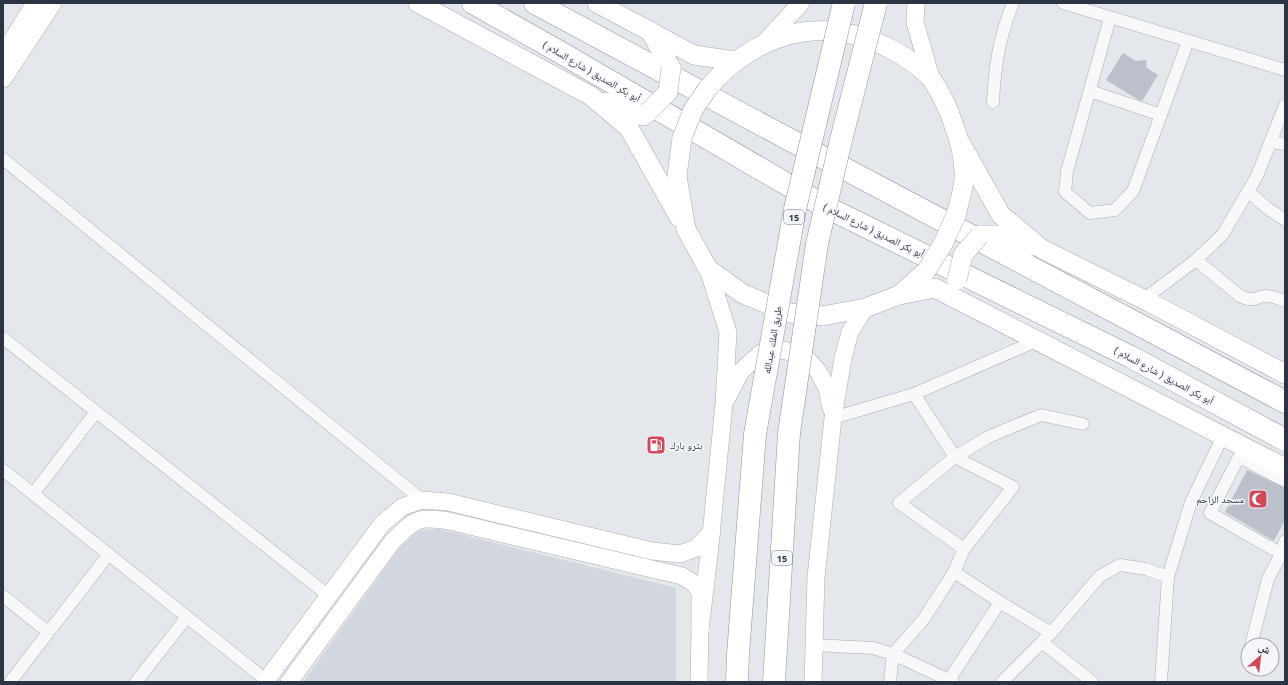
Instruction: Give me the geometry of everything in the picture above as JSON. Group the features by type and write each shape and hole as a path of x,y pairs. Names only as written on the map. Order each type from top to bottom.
{"highway":[{"name":"( شارع السلام ) أبو بكر الصديق","path":"473,3 826,207 1130,357 1285,440"},
{"path":"535,3 1285,402"},
{"name":"طريق الملك عبدالله","path":"737,682 755,434 795,209 844,3"},
{"name":"15","path":"774,682 789,433 817,244 841,140 876,3"}],"main road":[{"path":"3,53 34,3"},
{"path":"3,79 53,3"},
{"path":"418,3 590,96 643,116 668,92 671,68 650,31"},
{"path":"597,3 694,55 735,61"},
{"path":"763,44 801,3"},
{"path":"916,3 915,22 931,78 948,109 961,144 1001,215 1042,248"},
{"path":"686,229 677,176 682,138 693,110 708,88 735,61 763,44 794,32 818,30 852,33 883,45 905,57 931,78"},
{"path":"590,96 629,128 708,269 728,332 724,404 712,532 700,630"},
{"path":"899,295 926,271 943,244 956,215 964,179 961,144"},
{"path":"973,307 961,290 957,280 963,255 980,234 1000,235 1042,248 1144,299 1285,374"},
{"path":"708,269 743,294 790,313 823,316 865,308 899,295 935,288 1285,468"},
{"path":"813,682 816,576 833,418 842,358 850,332 865,308"},
{"path":"724,404 741,371 761,353 783,350 804,356 818,371 827,388 833,418"},
{"path":"266,681 382,524 402,507 422,500 448,502 652,551 680,554 696,548 712,532"},
{"path":"289,682 392,542 410,524 427,518 449,521 682,576 695,584 700,593 699,682"}],"street":[{"path":"992,102 999,44 1012,3"},
{"path":"1062,3 1285,70"},
{"path":"1110,18 1067,171 1065,192 1090,213 1115,210 1133,191 1188,41"},
{"path":"1090,91 1161,115"},
{"path":"1144,299 1196,260 1222,234 1257,176 1285,106"},
{"path":"1271,142 1285,144"},
{"path":"3,159 422,500"},
{"path":"1248,191 1267,208 1285,220"},
{"path":"1196,260 1244,298 1252,300 1267,296 1285,301"},
{"path":"3,338 329,596"},
{"path":"833,418 914,394 1036,341"},
{"path":"890,682 893,654 923,620 954,572 964,549 1013,487 955,457 914,394"},
{"path":"33,494 96,412"},
{"path":"964,549 899,503 955,457 988,438 1042,415 1083,424"},
{"path":"1161,682 1168,577 1191,502 1223,436"},
{"path":"1283,555 1210,513 1238,457 1285,481"},
{"path":"3,470 266,681"},
{"path":"1253,637 1268,579 1283,555 1285,541"},
{"path":"10,682 109,554"},
{"path":"1002,682 1051,633 1100,576 1120,565 1146,569 1168,577"},
{"path":"954,572 1051,633"},
{"path":"3,596 48,632"},
{"path":"814,644 873,648 893,654 951,681 1000,602"},
{"path":"136,682 188,617"},
{"path":"1042,642 1092,682"}],"shaded area":[{"path":"439,529 676,588 676,682 303,682 400,547 418,531"}],"building":[{"path":"1123,53 1136,61 1146,60 1147,68 1158,75 1142,101 1106,80"},
{"name":"مسجد الزاحم","path":"1247,470 1285,488 1285,520 1274,541 1225,512"}],"place":[{"name":"بترو بارك","path":"656,445"},
{"name":"مسجد الزاحم","path":"1258,499"}]}
